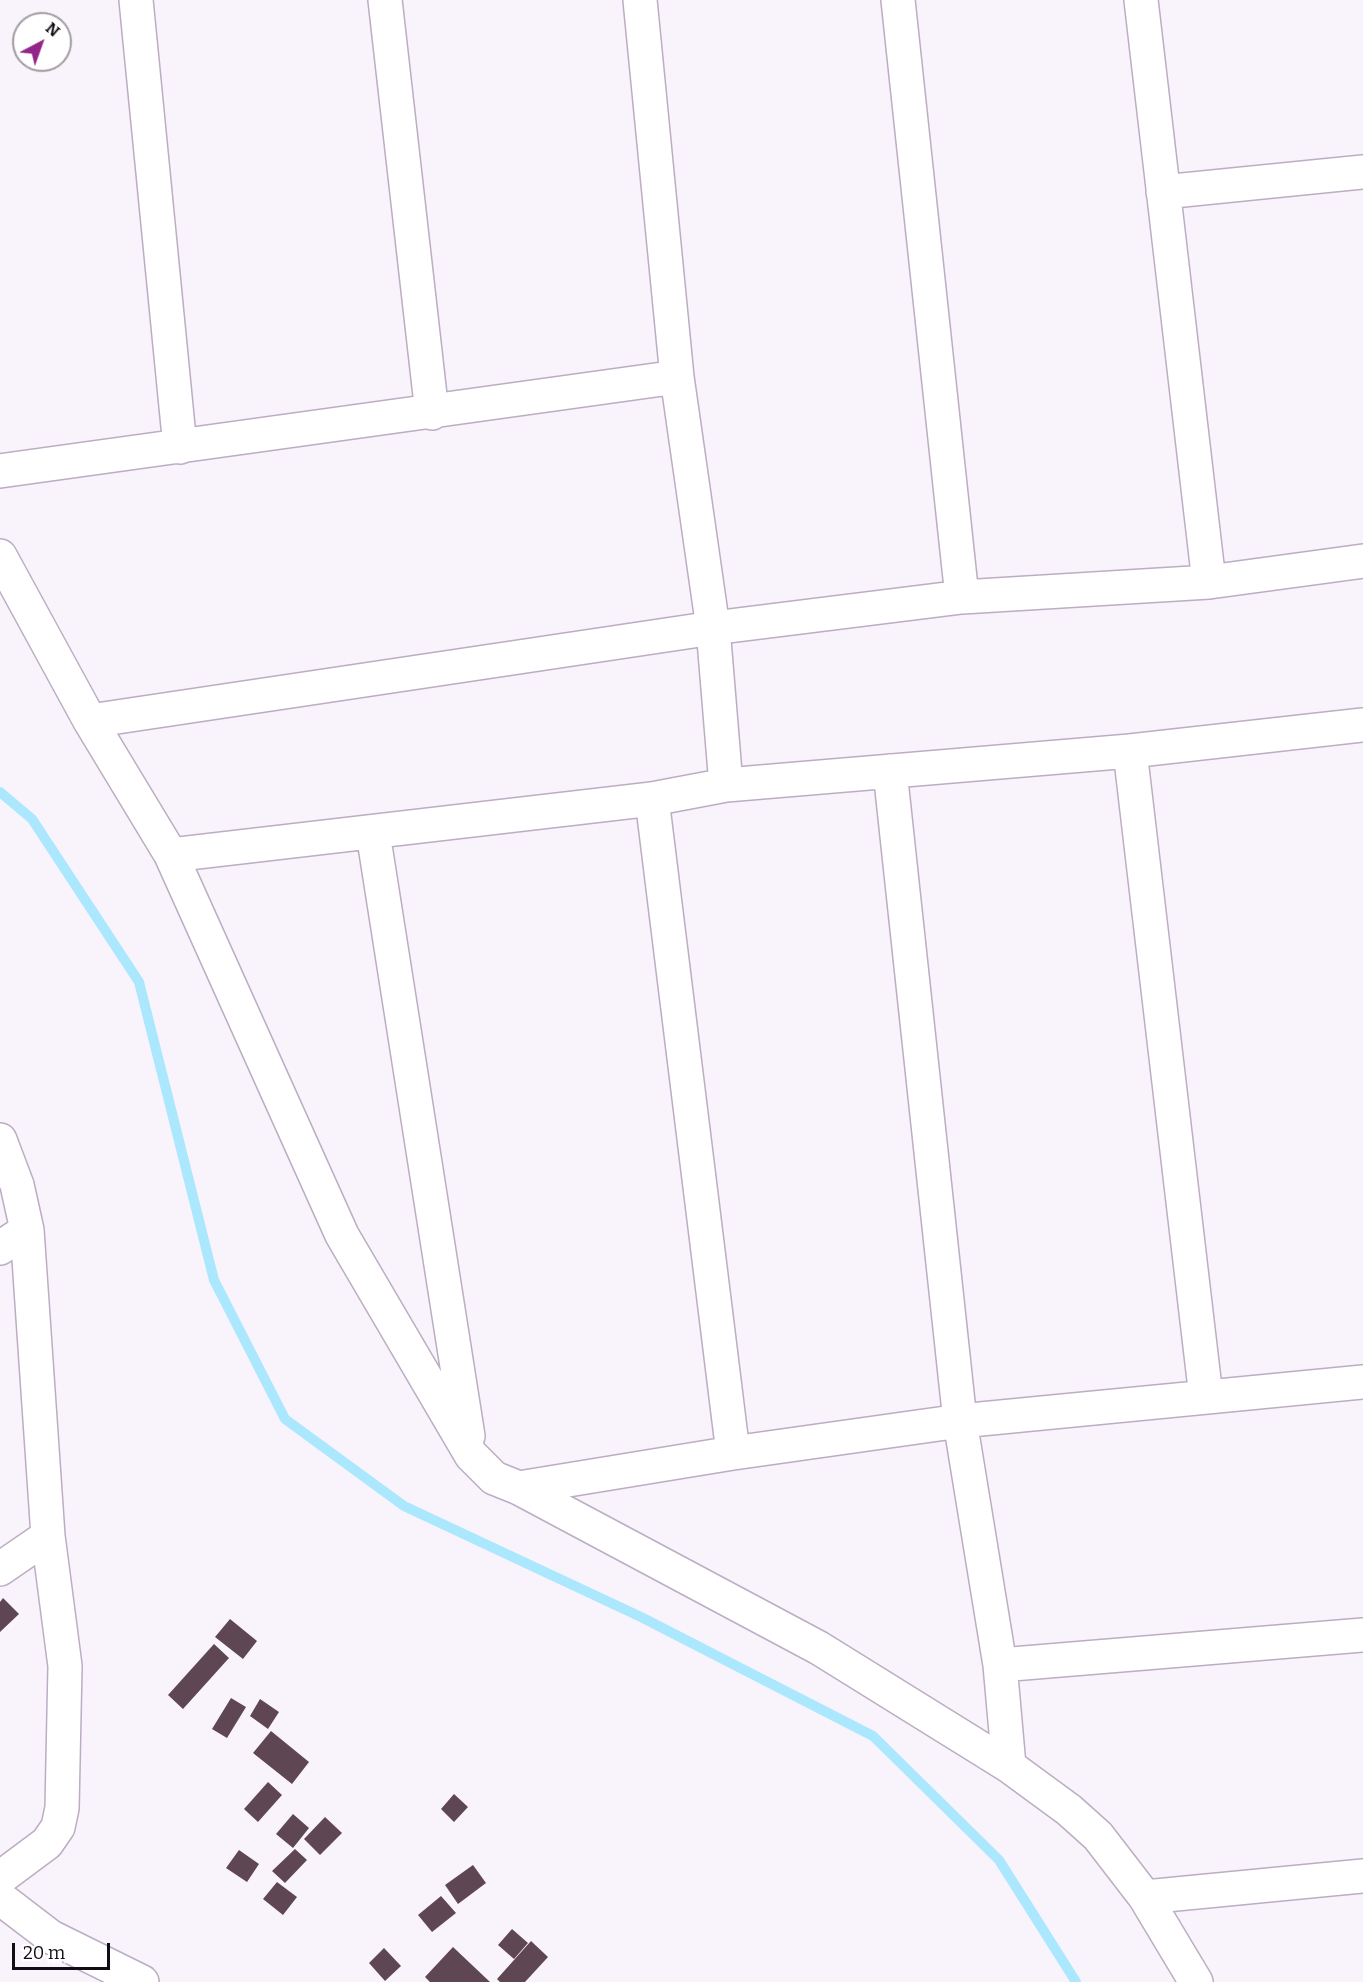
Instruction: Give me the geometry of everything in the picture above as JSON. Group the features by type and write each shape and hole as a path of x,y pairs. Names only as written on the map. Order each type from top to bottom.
{"street":[{"path":"136,0 180,447"},
{"path":"386,0 432,413"},
{"path":"640,0 677,377 713,628 726,785"},
{"path":"898,0 963,597"},
{"path":"1141,0 1209,582"},
{"path":"1162,192 1363,172"},
{"path":"0,471 432,413 677,377"},
{"path":"0,556 90,721 171,855 342,1235 471,1455 494,1478 519,1488 819,1648 1009,1766 1069,1810 1098,1836 1145,1897 1196,1982"},
{"path":"90,721 713,628 963,597 1209,582 1363,561"},
{"path":"171,855 652,799 726,785 1130,751 1363,725"},
{"path":"1130,751 1206,1397"},
{"path":"890,771 960,1421 1000,1665 1009,1766"},
{"path":"652,799 733,1453"},
{"path":"373,833 471,1455"},
{"path":"0,1140 17,1185 27,1230 48,1536 58,1598 65,1666 62,1808 58,1827 47,1843 0,1878"},
{"path":"0,1248 27,1230"},
{"path":"519,1488 733,1453 960,1421 1363,1382"},
{"path":"0,1569 48,1536"},
{"path":"1000,1665 1363,1635"},
{"path":"1145,1897 1363,1876"},
{"path":"0,1898 51,1937 142,1982"}],"building":[{"path":"3,1598 19,1614 0,1632 0,1602"},
{"path":"230,1619 257,1641 243,1659 215,1637"},
{"path":"214,1644 229,1658 183,1709 168,1695"},
{"path":"231,1698 246,1707 227,1738 212,1729"},
{"path":"260,1699 279,1712 268,1729 250,1716"},
{"path":"271,1731 309,1762 292,1784 253,1753"},
{"path":"268,1782 282,1795 258,1822 244,1809"},
{"path":"454,1794 468,1807 454,1822 441,1809"},
{"path":"293,1814 309,1828 293,1848 276,1834"},
{"path":"325,1817 342,1833 320,1855 304,1839"},
{"path":"295,1849 307,1860 285,1883 272,1871"},
{"path":"239,1850 259,1864 247,1882 226,1868"},
{"path":"473,1865 486,1883 458,1904 445,1885"},
{"path":"277,1882 297,1897 283,1915 263,1899"},
{"path":"441,1896 456,1913 432,1932 418,1915"},
{"path":"512,1929 528,1943 514,1959 498,1945"},
{"path":"531,1941 548,1957 525,1982 500,1982 497,1979"},
{"path":"453,1947 490,1982 430,1982 425,1977"},
{"path":"384,1948 401,1966 385,1981 369,1963"}],"waterway":[{"path":"0,792 32,819 139,982 214,1280 285,1419 404,1506 641,1617 873,1736 999,1860 1076,1982"}]}
